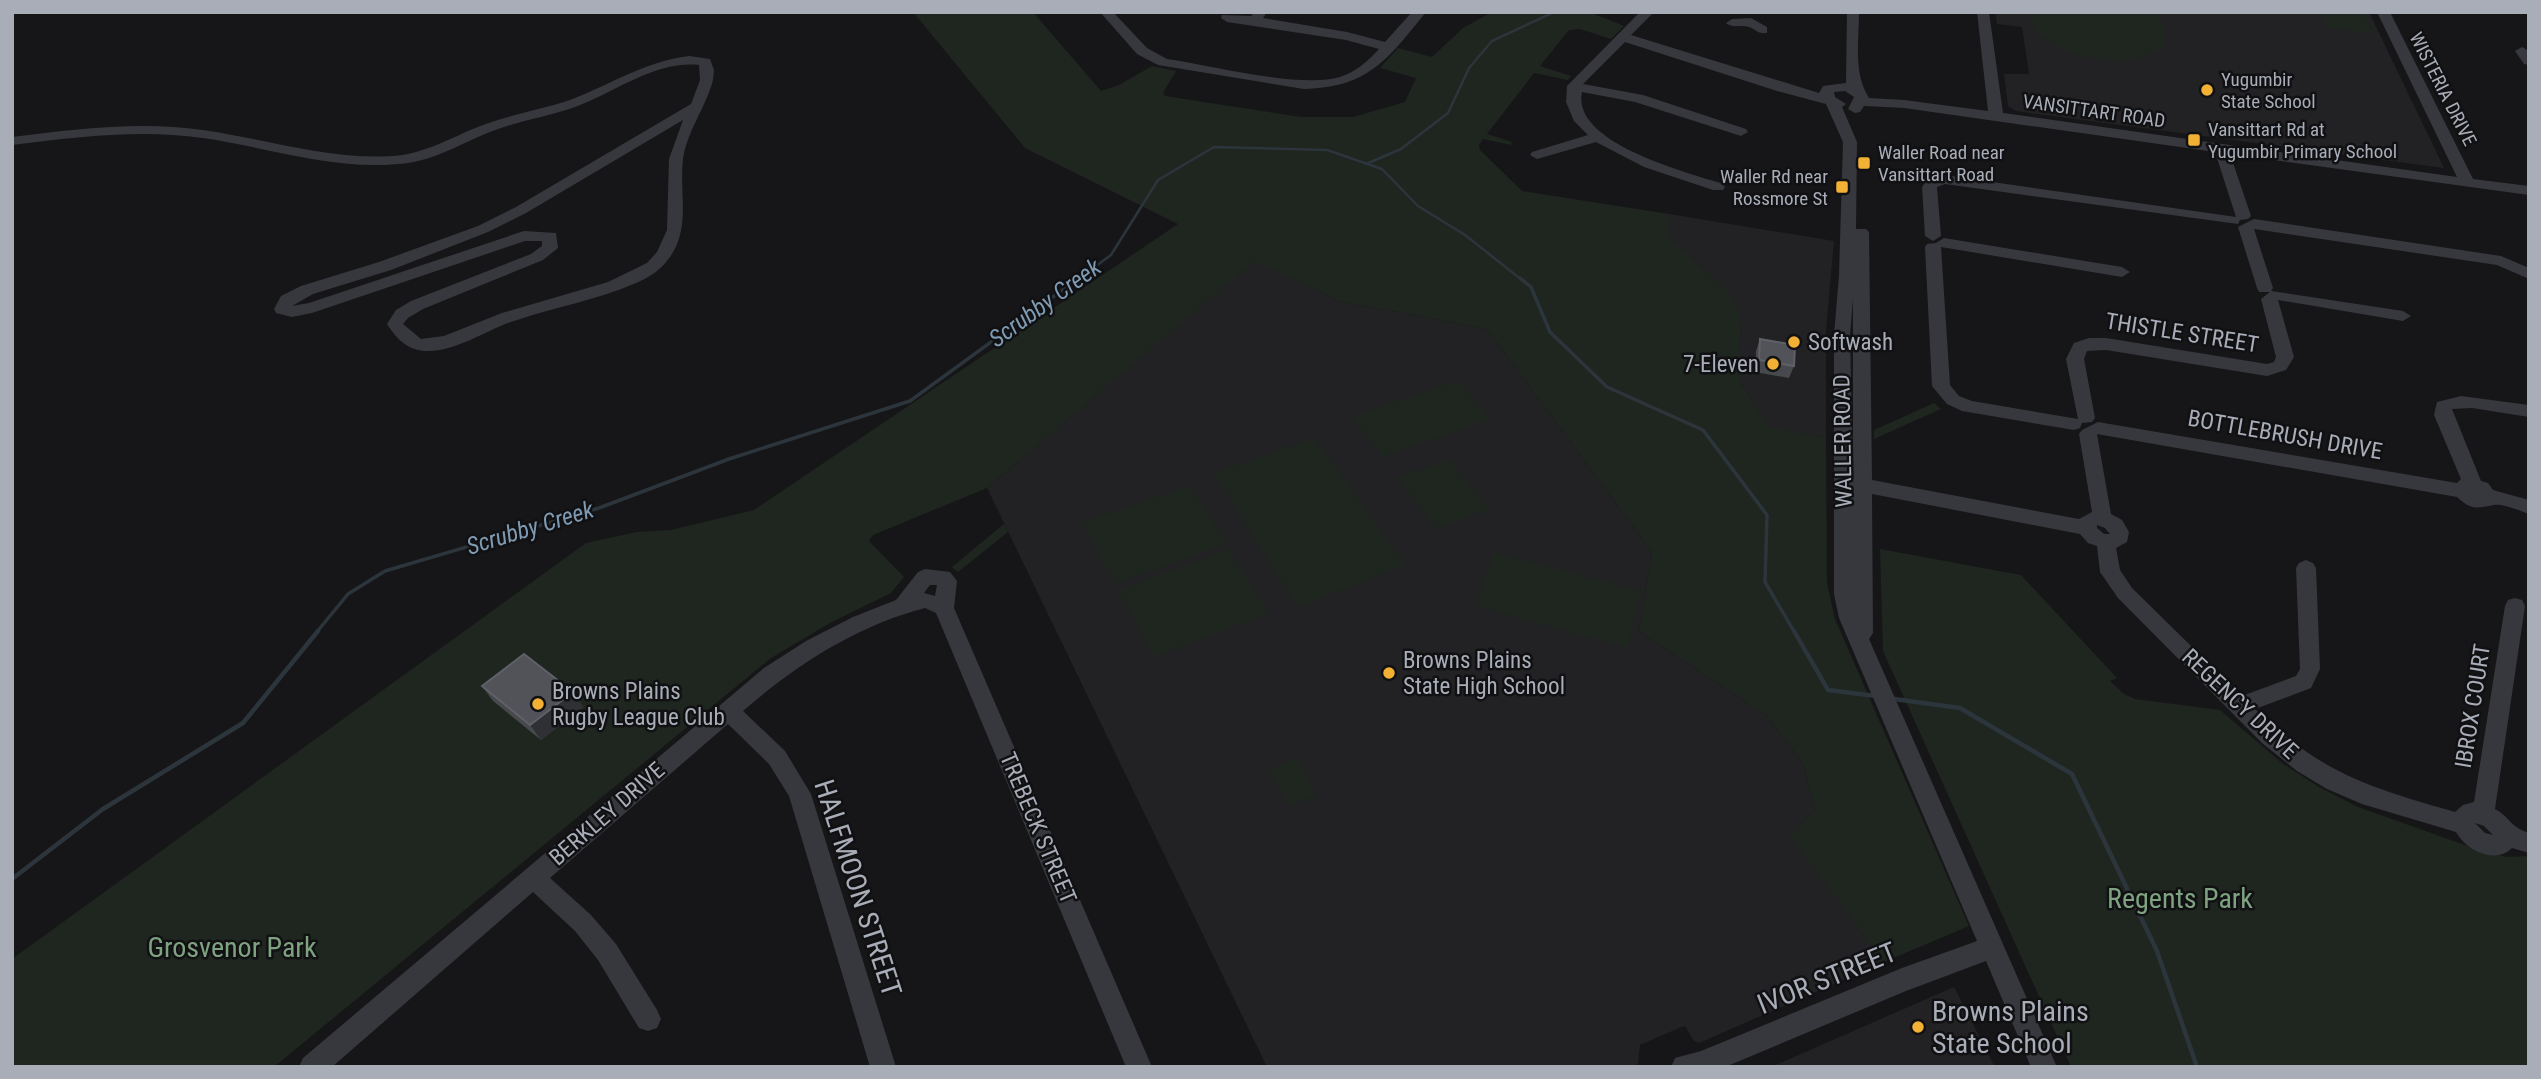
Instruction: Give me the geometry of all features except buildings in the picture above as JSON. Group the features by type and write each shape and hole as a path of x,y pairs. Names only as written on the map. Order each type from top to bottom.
{"street":[{"path":"1105,12 1142,51 1163,62 1304,85 1346,82 1363,73 1420,12"},
{"path":"1648,12 1574,86 1573,104 1576,112 1597,137 1628,154 1718,187"},
{"name":"WALLER ROAD","path":"1853,12 1851,77 1858,97 1852,118 1857,141 1861,203 1842,372 1865,654 2044,1067"},
{"path":"1983,12 1996,117"},
{"name":"WISTERIA DRIVE","path":"2383,12 2468,183"},
{"path":"1227,18 1258,16 1387,47"},
{"path":"1732,23 1755,22"},
{"path":"1623,37 1782,88 1831,94 1845,105 1858,97"},
{"path":"12,141 80,132 160,130 200,133 361,160 390,161 434,152 489,127 575,102 663,63 680,59 703,62 708,68 708,76 696,107 678,147 673,240 663,256 646,272 506,318 451,340 426,345 415,343 401,335 395,324 402,314 417,305 537,257 550,248 550,236 524,236 313,307 292,312 282,309 287,300 307,290 385,267 493,224 696,107"},
{"path":"1831,94 1841,72 1853,61"},
{"path":"1574,86 1638,98 1744,133"},
{"name":"WALLER ROAD","path":"1831,94 1850,142 1860,375 1852,484"},
{"name":"VANSITTART ROAD","path":"1858,97 2529,191"},
{"path":"1522,148 1536,160 1597,137"},
{"name":"THISTLE STREET","path":"2094,523 2087,426 2075,359 2080,347 2106,344 2267,370 2280,366 2285,357 2270,294 2221,149"},
{"name":"BOTTLEBRUSH DRIVE","path":"2468,488 1968,407 1946,394 1941,386 1936,242 1929,187 1938,179 1944,179 2244,222 2501,261 2529,274"},
{"path":"1936,242 2122,272"},
{"path":"2270,294 2403,316"},
{"path":"1842,372 1860,375"},
{"path":"2529,411 2461,401 2449,402 2443,407 2443,415 2468,488 2529,507"},
{"path":"1852,484 2094,523"},
{"name":"REGENCY DRIVE","path":"2094,523 2115,524 2121,533 2117,540 2106,542 2110,572 2125,593 2279,744 2335,782 2370,797 2472,819"},
{"path":"2238,706 2304,682 2310,669 2306,568"},
{"name":"BERKLEY DRIVE","path":"312,1067 771,674 813,647 860,623 903,606 935,604"},
{"name":"TREBECK STREET","path":"935,604 1139,1067"},
{"name":"IBROX COURT","path":"2472,819 2515,606"},
{"name":"HALFMOON STREET","path":"727,710 768,746 786,766 800,794 883,1067"},
{"path":"2472,819 2500,826 2505,836 2529,842"},
{"path":"534,878 583,923 607,951 648,1019"},
{"name":"IVOR STREET","path":"1684,1067 1701,1064 1902,980 1993,947"}],"shaded area":[{"name":"Yugumbir State School","path":"1995,12 2369,12 2444,168 2016,111 2008,106 2004,74 2029,74 2022,27 1997,24"},
{"path":"1669,214 1834,241 1826,330 1826,438 1769,428 1741,383 1738,372 1741,321 1667,236"},
{"name":"Browns Plains State High School","path":"1255,260 1339,301 1487,329 1652,552 1639,631 1766,715 1803,763 1815,810 1791,836 1884,962 1699,1043 1694,1041 1685,1026 1679,1028 1640,1045 1638,1064 1632,1067 1267,1067 987,488"},
{"name":"Browns Plains State School","path":"1954,987 1995,1067 1771,1067"}],"green space":[{"name":"Grosvenor Park","path":"913,12 1033,12 1101,91 1119,85 1152,66 1176,71 1163,93 1165,96 1301,117 1353,117 1405,102 1416,78 1380,68 1398,48 1432,57 1463,28 1492,12 1589,12 1624,26 1611,39 1580,29 1569,30 1540,66 1571,76 1568,80 1534,73 1487,134 1512,142 1511,145 1483,139 1479,145 1480,150 1522,191 1669,214 1668,237 1732,295 1741,321 1738,372 1741,383 1769,427 1826,438 1827,583 1835,619 1969,926 1884,962 1790,836 1815,810 1803,763 1766,715 1639,631 1652,552 1487,329 1339,301 1255,261 987,488 873,535 869,541 904,577 891,593 830,623 771,658 274,1067 12,1067 12,959 586,543 637,532 671,530 754,510 1178,224 1025,148"},
{"path":"2027,12 2157,12 2163,27 2163,47 2148,55 2129,59 2086,57 2048,41 2035,28"},
{"path":"2321,12 2363,12 2374,34 2328,28"},
{"path":"1458,380 1491,419 1383,457 1352,416"},
{"path":"1934,403 1941,409 1874,439 1874,430"},
{"path":"1314,438 1406,565 1298,607 1213,473"},
{"path":"1449,459 1489,509 1436,529 1398,477"},
{"path":"1190,485 1226,544 1116,584 1082,523"},
{"path":"1004,524 1008,532 958,572 952,567"},
{"path":"1229,549 1269,613 1154,657 1118,590"},
{"name":"Regents Park","path":"1880,549 2021,575 2117,678 2110,681 2124,694 2135,699 2220,710 2282,763 2319,787 2358,807 2479,850 2507,857 2529,856 2529,1067 2071,1067 1883,651"},
{"path":"1494,552 1641,591 1627,648 1475,606"},
{"path":"1296,758 1317,795 1290,806 1269,769"}],"waterway":[{"path":"1367,164 1401,149 1448,113 1469,68 1492,41 1554,12"},
{"name":"Scrubby Creek","path":"1077,280 1111,255 1158,180 1214,147 1327,150 1367,164"},
{"name":"Scrubby Creek","path":"1367,164 1382,169 1418,206 1465,235 1522,280"},
{"name":"Scrubby Creek","path":"316,633 348,594 385,571 599,508 729,459 910,401 1079,278"},
{"name":"Scrubby Creek","path":"1520,278 1531,287 1550,332 1607,387 1703,430 1767,515 1765,582 1795,633"},
{"name":"Scrubby Creek","path":"12,879 103,809 243,723 318,631"},
{"name":"Scrubby Creek","path":"1794,631 1828,690 1876,696"},
{"name":"Scrubby Creek","path":"1894,699 1960,708 2072,774 2157,951 2197,1067"}],"place":[{"name":"Yugumbir State School","path":"2207,90"},
{"name":"Vansittart Rd at Yugumbir Primary School","path":"2194,140"},
{"name":"Waller Road near Vansittart Road","path":"1864,163"},
{"name":"Waller Rd near Rossmore St","path":"1842,187"},
{"name":"Softwash","path":"1794,342"},
{"name":"7-Eleven","path":"1773,364"},
{"name":"Browns Plains State High School","path":"1389,673"},
{"name":"Browns Plains Rugby League Club","path":"538,704"},
{"name":"Browns Plains State School","path":"1918,1027"}]}
